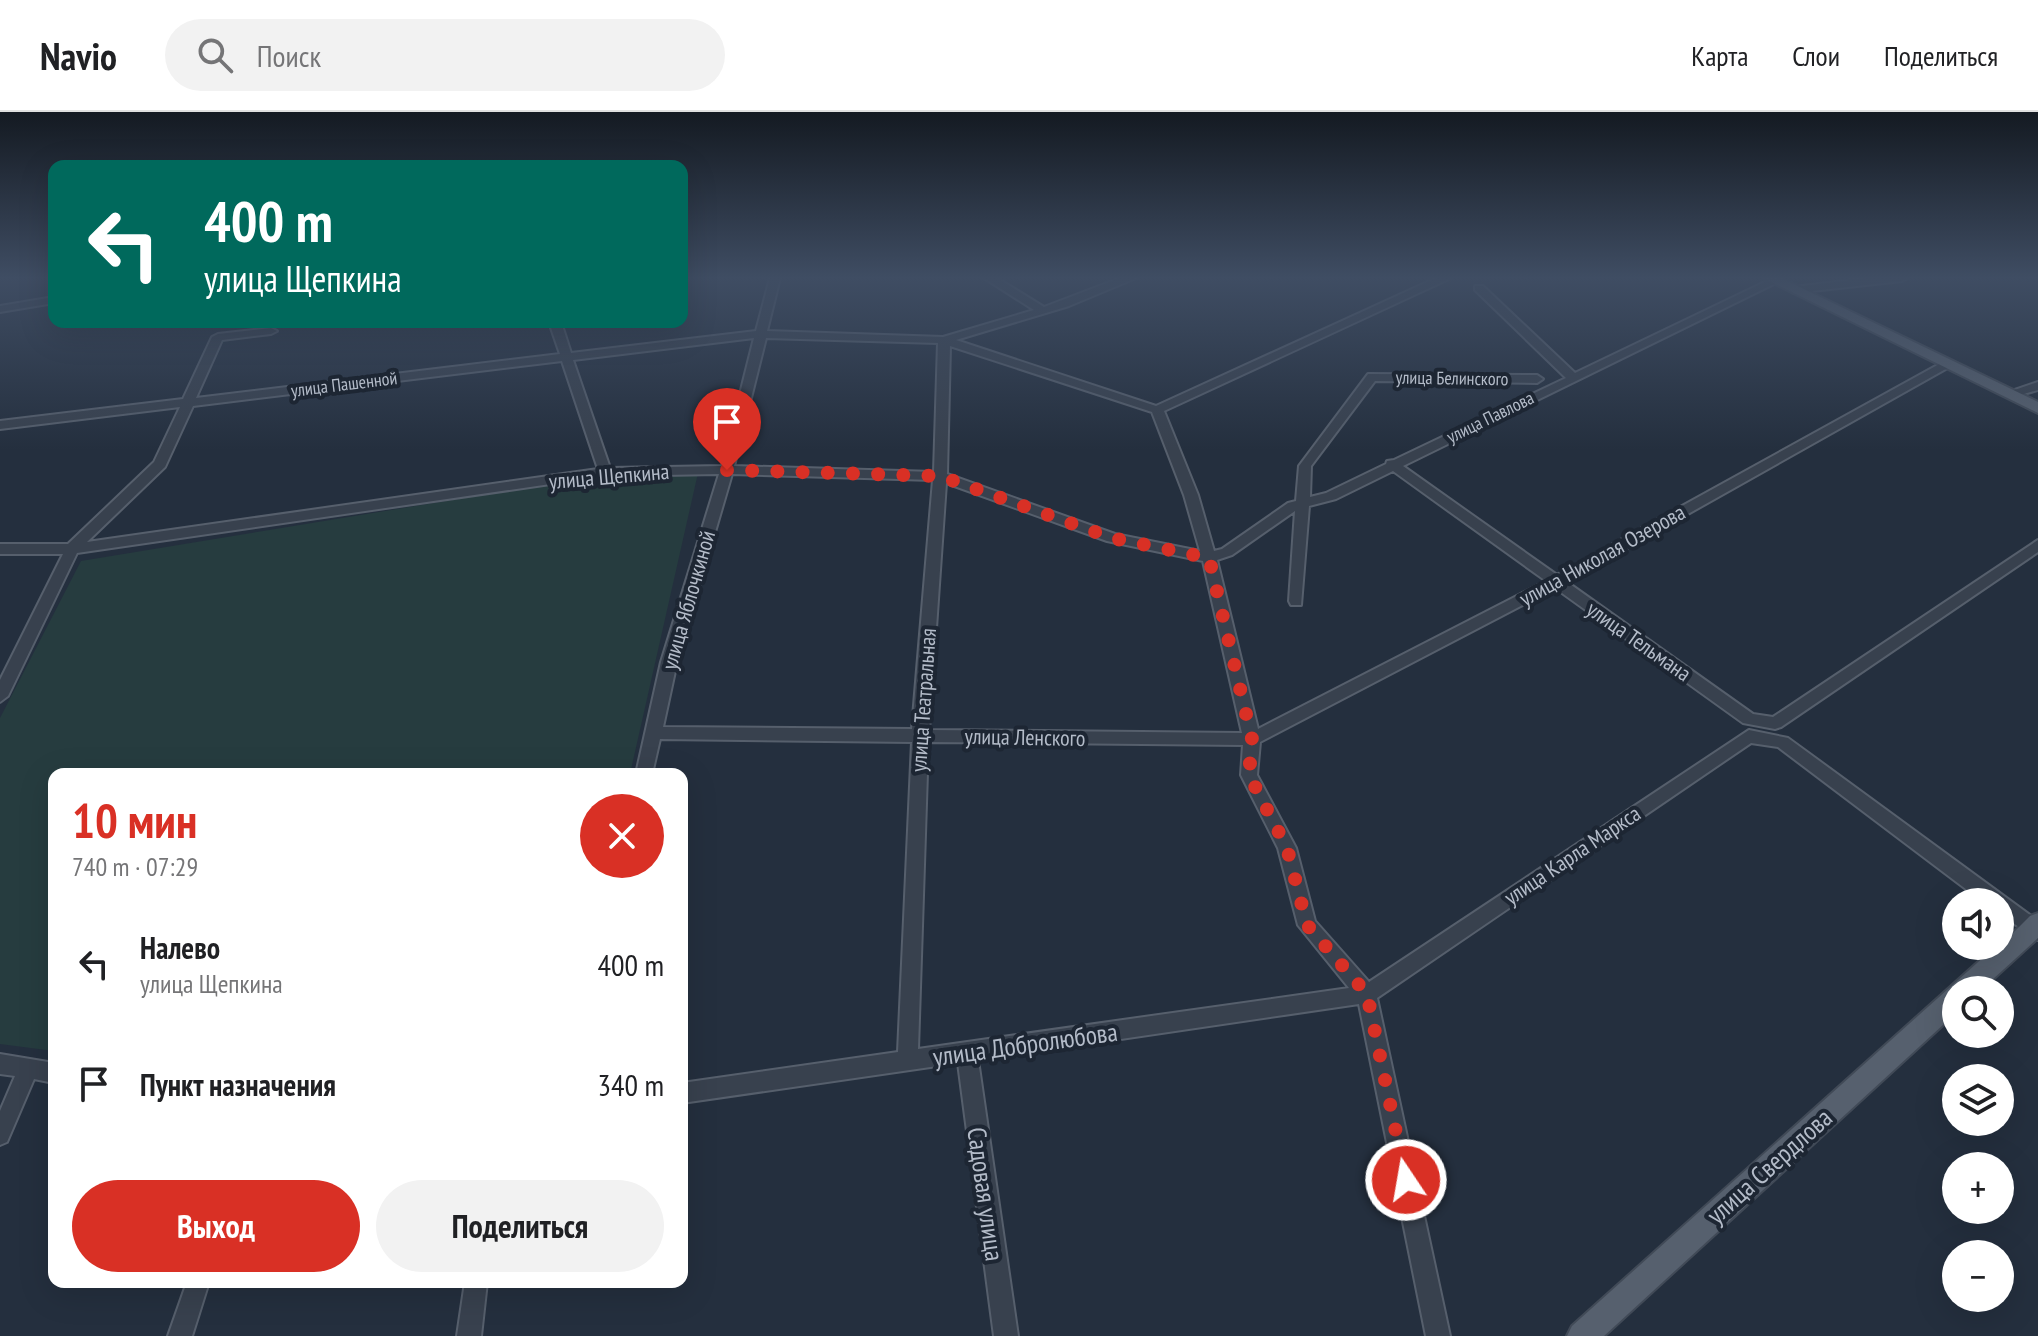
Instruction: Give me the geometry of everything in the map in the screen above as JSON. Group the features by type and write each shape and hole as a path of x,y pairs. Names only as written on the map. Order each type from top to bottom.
{"main road":[{"path":"1887,335 2038,408"},
{"path":"1980,976 2036,928"},
{"name":"улица Свердлова","path":"1582,1336 1942,1010"}],"street":[{"path":"0,696 72,549 160,464 218,337 222,335"},
{"path":"218,337 235,335"},
{"path":"559,335 605,472"},
{"name":"улица Пашенной","path":"0,425 749,335"},
{"name":"улица Яблочкиной","path":"645,768 669,662 727,470 758,335"},
{"name":"улица Пашенной","path":"793,335 944,340 1157,410"},
{"path":"944,340 960,335"},
{"path":"1321,335 1157,410 1191,495 1209,558 1252,739 1249,775 1287,848 1307,925 1367,994 1438,1336"},
{"path":"1528,335 1572,377"},
{"name":"улица Павлова","path":"1209,558 1227,552 1293,506 1331,496 1658,335"},
{"name":"улица Театральная","path":"908,1060 920,736 940,476 944,340"},
{"name":"улица Николая Озерова","path":"1252,739 1555,582 1947,364"},
{"name":"улица Белинского","path":"1296,601 1305,466 1372,377 1537,379"},
{"path":"2009,394 2038,386"},
{"name":"улица Тельмана","path":"1392,464 1749,719 1775,723 2038,545"},
{"name":"улица Щепкина","path":"0,549 72,549 605,472 727,470 940,476 1112,538 1209,558"},
{"name":"улица Ленского","path":"654,733 1252,739"},
{"name":"улица Карла Маркса","path":"1367,994 1749,736 1782,742 1978,888"},
{"path":"2014,914 2036,928"},
{"name":"улица Добролюбова","path":"688,1092 1367,994"},
{"name":"Садовая улица","path":"967,1052 1006,1336"},
{"path":"0,1064 48,1072"},
{"path":"0,1135 28,1070"},
{"path":"180,1336 196,1288"},
{"path":"469,1336 475,1288"}],"green space":[{"path":"698,473 631,768 48,768 48,1050 0,1044 0,718 81,561 592,477"}],"route":[{"path":"727,470 940,476 1112,538 1209,558 1252,739 1249,775 1287,848 1307,925 1367,994 1406,1180"}]}
